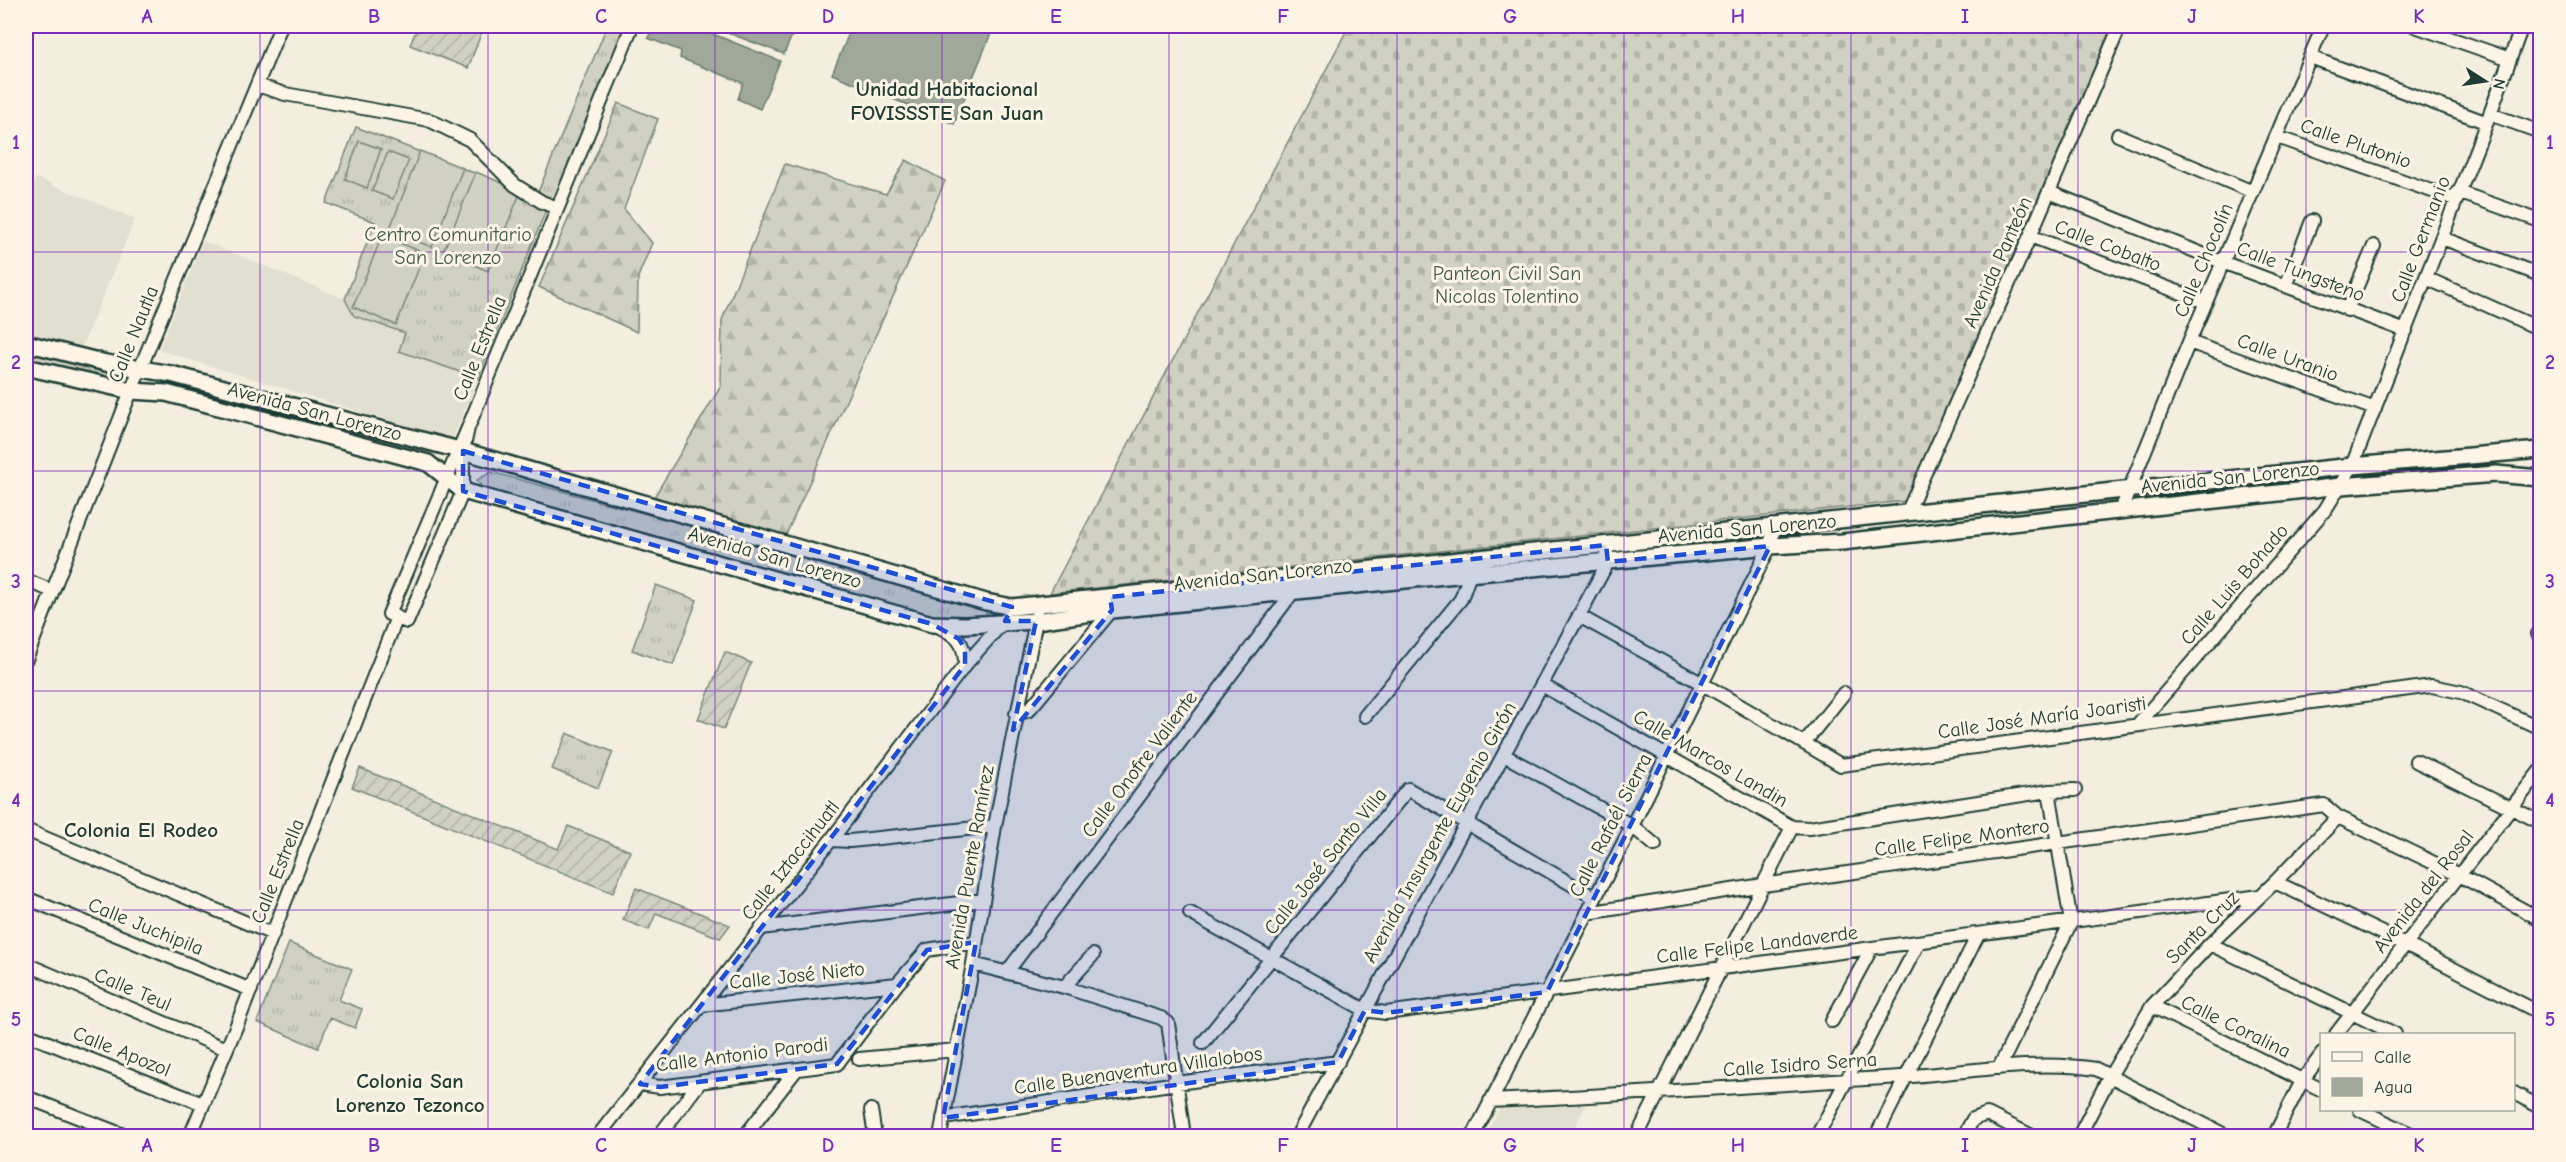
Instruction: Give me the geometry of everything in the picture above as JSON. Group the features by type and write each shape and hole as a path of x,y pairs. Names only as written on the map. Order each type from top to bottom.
{"main road":[{"name":"Avenida San Lorenzo","path":"26,343 171,374 460,451 975,599 1008,614 1036,621 1111,604"},
{"name":"Avenida San Lorenzo","path":"26,367 131,391 166,393 428,463 463,491 932,624 965,625 1038,605 1111,604 1292,585 1606,545 2352,466 2541,450"},
{"name":"Avenida San Lorenzo","path":"1292,585 1470,574 1770,546 1842,542 2341,486 2496,474 2541,478"}],"street":[{"name":"Calle Nautla","path":"26,659 131,391 281,26"},
{"name":"Calle Estrella","path":"190,1137 251,990 398,618 447,476 460,451 632,26"},
{"name":"Avenida Panteón","path":"1907,513 2120,26"},
{"name":"Calle Chocolín","path":"2121,510 2205,302 2323,26"},
{"path":"2415,26 2510,59"},
{"name":"Calle Germanio","path":"2352,466 2522,26"},
{"path":"2310,57 2488,118 2541,132"},
{"path":"257,85 285,94 429,120 470,140 515,185 542,202 557,208"},
{"path":"2118,135 2253,192"},
{"name":"Calle Plutonio","path":"2277,136 2541,221"},
{"name":"Calle Tungsteno","path":"2049,192 2222,262 2406,331"},
{"path":"2286,286 2312,221"},
{"name":"Calle Cobalto","path":"2030,236 2205,302"},
{"path":"2442,238 2541,275"},
{"path":"2347,310 2374,246"},
{"path":"2426,278 2541,330"},
{"name":"Calle Uranio","path":"2189,342 2375,410"},
{"name":"Calle Estrella","path":"398,618 463,491 460,451"},
{"name":"Calle Luis Bohado","path":"2139,723 2325,510 2352,466"},
{"path":"2184,484 2186,503"},
{"name":"Calle Rafaél Sierra","path":"1473,1137 1703,684 1770,546 1774,527"},
{"path":"1606,545 1608,562"},
{"name":"Avenida Insurgente Eugenio Girón","path":"1298,1137 1608,562"},
{"path":"1365,716 1461,599 1470,574"},
{"path":"26,580 52,591"},
{"name":"Calle Onofre Valiente","path":"1007,972 1292,585"},
{"path":"1016,714 1029,710 1111,604"},
{"name":"Avenida Puente Ramírez","path":"940,1137 973,964 995,826 1038,605"},
{"name":"Calle Iztaccihuatl","path":"598,1137 965,665 1008,614"},
{"name":"Calle José María Joaristi","path":"1579,616 1703,684 1840,765 2139,723 2432,686 2461,692 2541,728"},
{"path":"932,624 959,639 965,649 965,665"},
{"name":"Calle Marcos Landin","path":"1542,685 1792,827 1809,828 2049,791 2075,790"},
{"path":"1804,743 1844,693"},
{"path":"1504,755 1632,826 1655,845"},
{"path":"2416,761 2541,822"},
{"name":"Avenida del Rosal","path":"2337,1033 2541,771"},
{"name":"Calle José Santo Villa","path":"1203,1043 1408,789 1466,823"},
{"path":"1999,1068 2071,922 2049,791"},
{"name":"Calle Felipe Montero","path":"1587,913 1763,885 2324,805 2337,818"},
{"path":"2337,818 2461,876 2541,919"},
{"name":"Santa Cruz","path":"2079,1137 2110,1076 2152,1006 2210,944 2337,818"},
{"path":"1466,823 1595,898"},
{"path":"831,840 850,841 995,826"},
{"path":"1637,1137 1792,827"},
{"path":"26,830 273,934"},
{"path":"2275,882 2405,944 2541,1013"},
{"name":"Calle Felipe Landaverde","path":"1190,913 1365,1010 1386,1013 2260,896"},
{"name":"Calle Juchipila","path":"26,898 251,990"},
{"path":"761,928 982,900"},
{"path":"1876,1137 1978,935"},
{"name":"Calle Antonio Parodi","path":"640,1084 660,1087 837,1064 897,984 927,950 976,942"},
{"path":"1817,1137 1919,942"},
{"path":"2210,944 2392,1033"},
{"path":"1832,1021 1871,949"},
{"path":"1064,987 1093,955"},
{"name":"Calle Teul","path":"26,964 226,1049"},
{"path":"973,964 1064,987 1161,1018 1168,1023 1184,1137"},
{"name":"Calle José Nieto","path":"701,1005 897,984"},
{"name":"Calle Coralina","path":"2152,1006 2320,1089"},
{"name":"Calle Apozol","path":"26,1034 203,1104"},
{"path":"859,1059 956,1050"},
{"path":"2274,1137 2302,1081 2320,1057"},
{"name":"Calle Buenaventura Villalobos","path":"943,1118 1177,1083 1338,1062"},
{"name":"Calle Isidro Serna","path":"1490,1101 1658,1093 1999,1068 2077,1065 2096,1069 2227,1137"},
{"path":"745,1137 796,1070"},
{"path":"658,1137 700,1082"},
{"path":"2515,1094 2541,1107"},
{"path":"26,1097 126,1137"},
{"path":"871,1110 875,1137"},
{"path":"2362,1111 2415,1137"},
{"path":"1964,1137 1973,1119 1987,1114 2032,1137"}],"highlighted area":[{"path":"463,451 1012,607 1005,621 1036,621 1013,730 1112,610 1110,597 1606,545 1608,562 1770,546 1547,992 1386,1013 1365,1010 1338,1062 943,1118 976,942 927,950 837,1064 660,1087 640,1084 965,665 965,649 959,639 932,624 463,491"}],"shaded area":[{"path":"36,178 135,219 81,349 26,333 26,205"},
{"path":"203,241 345,299 354,316 405,333 399,351 478,378 452,440 159,350"},
{"path":"1586,1105 1570,1136 1485,1136 1500,1108"}],"green space":[{"path":"418,26 484,26 468,68 410,45"},
{"name":"Centro Comunitario San Lorenzo","path":"607,26 629,26 554,204 549,203 478,378 399,351 405,333 354,316 345,299 375,222 326,203 356,127 536,197"},
{"name":"Panteon Civil San Nicolas Tolentino","path":"1349,26 2114,26 1905,501 1050,593"},
{"path":"618,103 658,119 624,209 652,243 638,277 637,332 539,287"},
{"path":"359,141 381,149 367,188 345,179"},
{"path":"420,151 463,168 432,247 389,231"},
{"path":"388,152 409,160 393,199 372,191"},
{"path":"906,160 945,181 785,537 651,502 721,386 722,320 785,164 886,194"},
{"path":"476,172 521,191 488,271 443,252"},
{"path":"382,236 425,253 396,325 353,307"},
{"path":"26,351 128,376 132,379 125,384 26,362"},
{"path":"491,472 982,605 987,614 980,624 962,625 484,492 477,480"},
{"path":"656,585 697,600 673,665 632,650"},
{"path":"725,652 751,663 724,729 698,719"},
{"path":"567,733 613,752 598,788 552,769"},
{"path":"360,768 558,849 568,826 630,851 613,893 352,787"},
{"path":"636,888 730,925 720,938 656,913 649,930 623,920"},
{"path":"289,943 352,969 339,1000 362,1009 355,1028 330,1018 318,1048 257,1022"}],"water":[{"path":"653,26 693,26 780,61 760,109 738,99 743,83 680,58 681,51 648,38"},
{"path":"710,26 796,26 784,54"},
{"path":"852,26 994,26 954,124 832,74"}],"district":[{"name":"Unidad Habitacional FOVISSSTE San Juan","path":"947,101"},
{"name":"Colonia El Rodeo","path":"141,830"},
{"name":"Colonia San Lorenzo Tezonco","path":"410,1093"}]}
